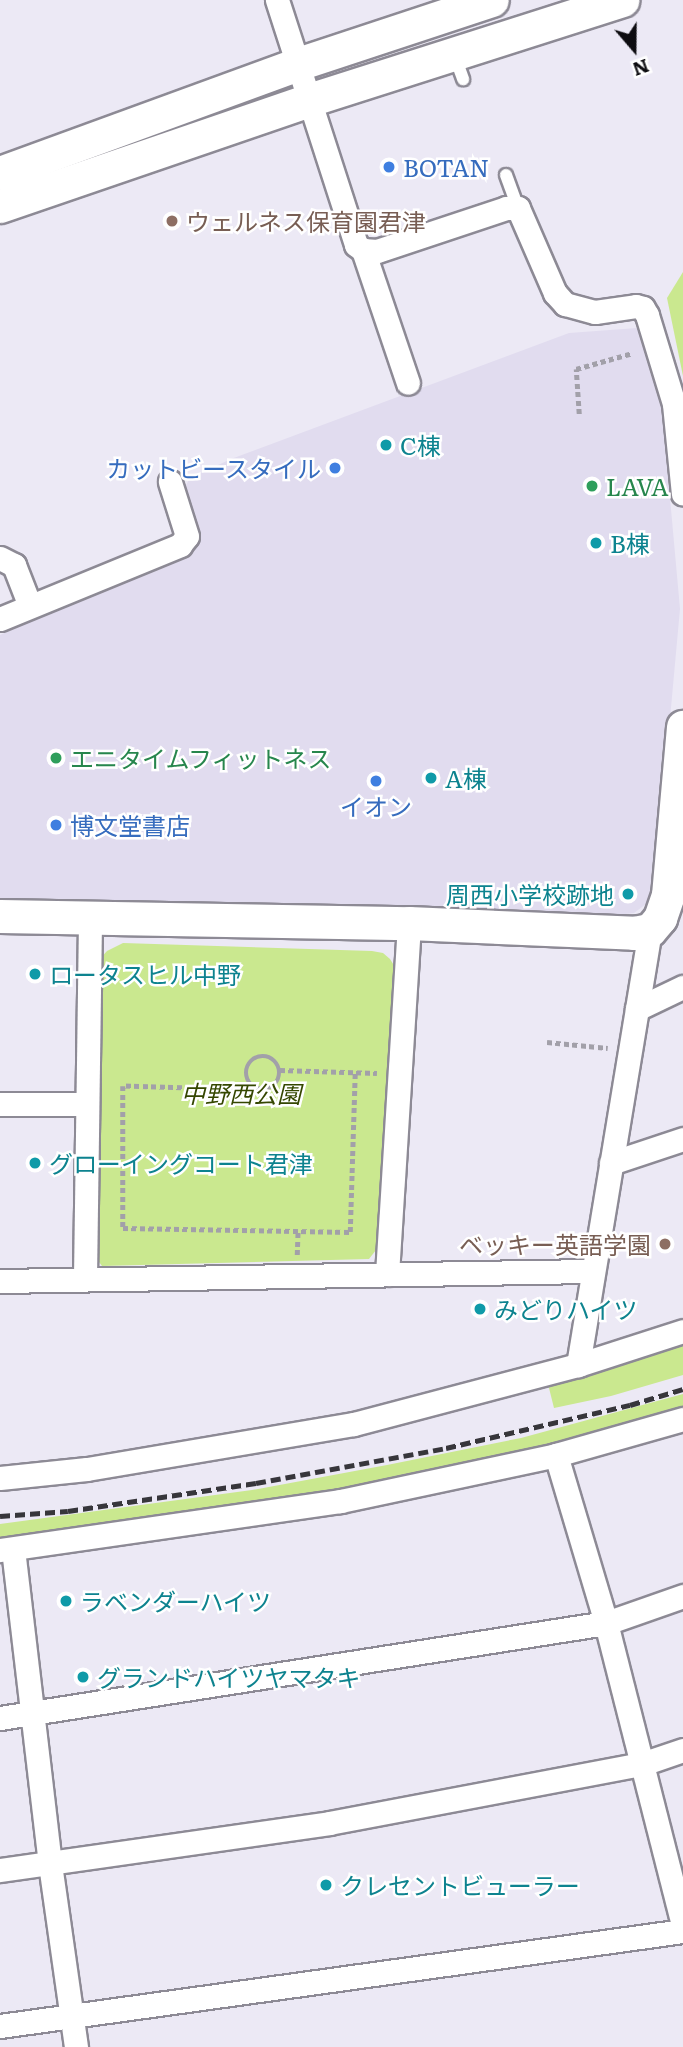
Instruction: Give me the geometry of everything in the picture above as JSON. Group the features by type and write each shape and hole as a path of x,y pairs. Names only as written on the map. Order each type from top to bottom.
{"street":[{"path":"277,0 356,245 363,250 377,251 506,208 518,208 555,293 565,304 595,312 636,306 643,308 674,404 683,494"},
{"path":"0,173 298,64 492,0"},
{"path":"0,206 309,100 459,66 622,0"},
{"path":"363,250 408,383"},
{"path":"0,619 180,545 186,540 170,482"},
{"path":"0,558 14,565 30,606"},
{"path":"578,1365 650,930 660,918 668,895 681,779 683,727"},
{"path":"0,916 409,923 634,933 650,930"},
{"path":"85,1278 90,918"},
{"path":"387,1275 409,923"},
{"path":"637,1009 683,987"},
{"path":"0,1104 87,1104"},
{"path":"611,1163 683,1139"},
{"path":"0,1281 593,1271"},
{"path":"0,1478 88,1469 354,1424 578,1365 683,1331"},
{"path":"75,2047 50,1864 34,1715 7,1550 340,1501 556,1455 683,1419"},
{"path":"556,1455 606,1623 683,1924"},
{"path":"0,1718 34,1715 606,1623 683,1596"},
{"path":"0,1870 329,1823 642,1764 683,1750"},
{"path":"0,2026 683,1931"}],"lane":[{"path":"506,175 518,208"}],"path":[{"path":"579,414 576,369 645,349"},
{"path":"547,1042 630,1050"},
{"path":"258,1090 249,1084 245,1073 253,1058 270,1057 280,1070"},
{"path":"280,1070 388,1074"},
{"path":"280,1070 275,1086 258,1090 123,1086 123,1228 350,1232 355,1072"},
{"path":"297,1263 298,1231"}],"shaded area":[{"path":"637,328 662,409 680,609 654,894 646,904 634,913 617,915 0,905 0,635 197,547 201,533 184,489 190,478 231,459 569,333"}],"green space":[{"path":"683,272 683,376 667,298"},
{"name":"中野西公園","path":"123,943 372,951 383,953 390,959 395,967 376,1250 369,1259 102,1266 95,1254 98,961 107,951"},
{"path":"683,1341 683,1375 611,1396 554,1408 548,1384"},
{"path":"683,1394 683,1408 539,1447 321,1494 0,1542 0,1524 252,1490 387,1465 521,1438"}],"railway":[{"path":"0,1516 68,1511 256,1483 446,1448 630,1405 683,1389"}],"place":[{"name":"BOTAN","path":"389,167"},
{"name":"ウェルネス保育園君津","path":"172,221"},
{"name":"C棟","path":"386,445"},
{"name":"カットビースタイル","path":"335,468"},
{"name":"LAVA","path":"592,486"},
{"name":"B棟","path":"596,543"},
{"name":"エニタイムフィットネス","path":"56,758"},
{"name":"A棟","path":"431,778"},
{"name":"イオン","path":"376,781"},
{"name":"博文堂書店","path":"56,825"},
{"name":"周西小学校跡地","path":"628,894"},
{"name":"ロータスヒル中野","path":"35,974"},
{"name":"グローイングコート君津","path":"35,1163"},
{"name":"ベッキー英語学園","path":"665,1244"},
{"name":"みどりハイツ","path":"480,1309"},
{"name":"ラベンダーハイツ","path":"66,1601"},
{"name":"グランドハイツヤマタキ","path":"83,1677"},
{"name":"クレセントビューラー","path":"326,1885"}]}
